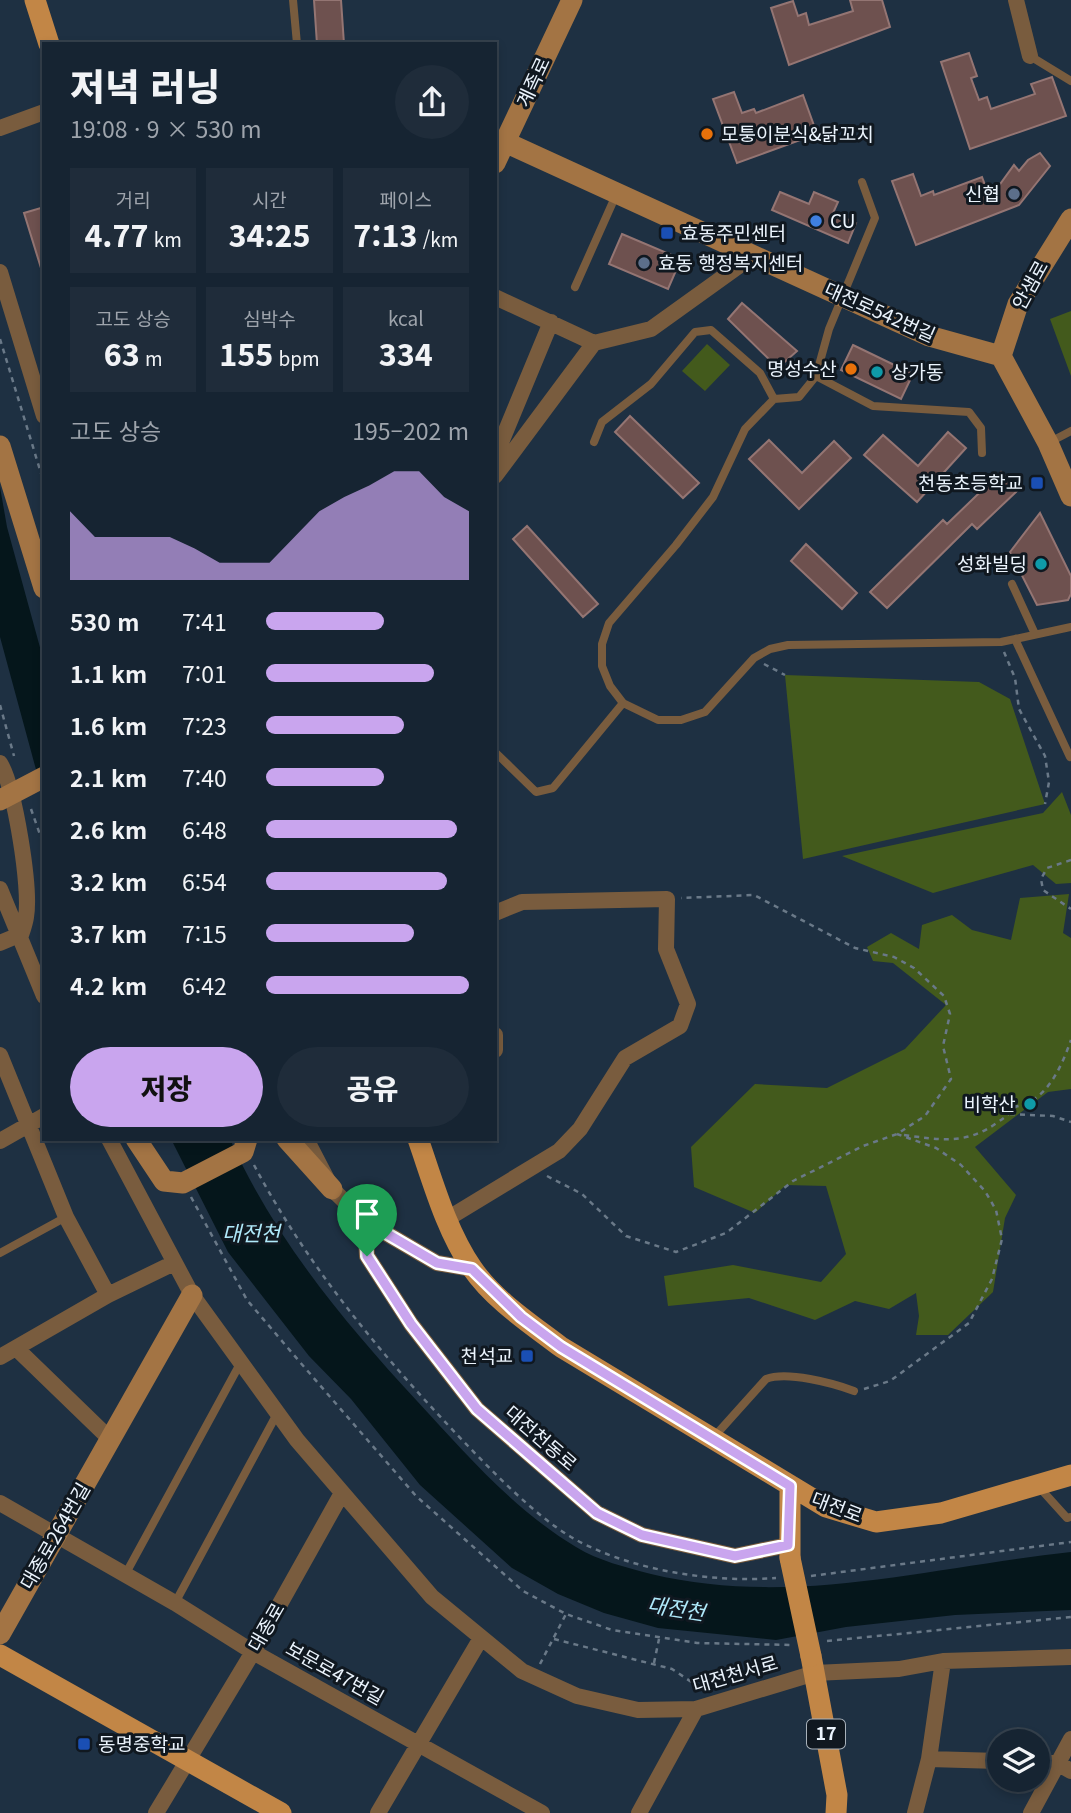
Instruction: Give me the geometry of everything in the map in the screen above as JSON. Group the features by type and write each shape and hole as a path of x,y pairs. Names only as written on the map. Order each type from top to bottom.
{"main road":[{"path":"35,0 49,42"},
{"name":"계족로","path":"500,137 572,0"},
{"name":"대전로542번길","path":"500,137 929,336 1001,356"},
{"name":"안샘로","path":"1001,356 1018,303 1071,219"},
{"path":"1001,356 1048,443 1071,496"},
{"path":"0,446 42,582"},
{"path":"21,517 42,540"},
{"path":"0,800 42,778"},
{"path":"137,1141 164,1181 186,1182 245,1146"},
{"path":"289,1141 332,1189"},
{"name":"대전로","path":"419,1141 447,1219 472,1269 521,1317 561,1347 826,1507 876,1522 941,1513 1071,1475"},
{"name":"대종로264번길","path":"0,1634 192,1295"},
{"name":"17","path":"790,1486 788,1560 811,1654 837,1795 836,1813"},
{"path":"0,1655 281,1813"}],"street":[{"path":"1016,0 1030,56"},
{"path":"0,128 42,113"},
{"path":"497,298 594,343 651,330 754,255"},
{"path":"0,272 42,409"},
{"path":"497,452 551,322"},
{"path":"497,473 594,343"},
{"path":"0,763 8,776 18,822 26,900 26,917 19,937"},
{"path":"0,889 42,991"},
{"path":"447,1219 559,1151 580,1129 625,1058 680,1026 688,1004 666,949 667,899 523,902 497,909"},
{"path":"0,943 19,937"},
{"path":"0,1055 66,1217 108,1295"},
{"path":"0,1141 42,1117"},
{"name":"대전천서로","path":"110,1141 192,1295 278,1412 342,1493 432,1597 481,1638 533,1676 577,1696 638,1710 696,1709 715,1703 811,1654 899,1669 943,1661 1071,1657"},
{"path":"307,1141 332,1189 365,1221 437,1263 472,1269"},
{"name":"대전천동로","path":"365,1221 367,1256 411,1324 477,1409 597,1513 642,1535 735,1556 788,1560"},
{"path":"0,1357 108,1295 174,1263"},
{"path":"17,1349 110,1439"},
{"name":"대종로","path":"156,1813 253,1652 342,1493"},
{"name":"보문로47번길","path":"0,1503 175,1603 253,1652 542,1813"},
{"path":"378,1813 421,1745 481,1638"},
{"path":"915,1813 929,1759 943,1661"},
{"path":"639,1813 696,1709"},
{"path":"1031,1813 1064,1767 1071,1739"},
{"path":"929,1759 987,1761"}],"lane":[{"path":"293,0 297,42"},
{"path":"1030,56 1071,81"},
{"path":"862,182 875,218 829,329 816,376 799,397 774,399 745,429 713,497 609,623 602,644 603,666 610,686 624,703 658,720 681,720 705,712 754,658 770,649 788,645 1000,642 1071,627"},
{"path":"575,287 617,192"},
{"path":"594,442 602,422 651,384 695,332 711,330 760,373 774,399"},
{"path":"816,376 873,406 969,412 981,428 982,453"},
{"path":"1048,443 1071,431"},
{"path":"1012,584 1035,634"},
{"path":"1014,639 1070,757"},
{"path":"497,754 532,788 546,791 553,788 624,703"},
{"path":"0,1253 66,1217"},
{"path":"125,1575 241,1362"},
{"path":"711,1440 766,1378 776,1375 827,1380 855,1391"},
{"path":"175,1603 278,1412"},
{"path":"1037,1485 1067,1518 1071,1517"}],"path":[{"path":"0,339 42,476"},
{"path":"1000,642 1014,677 1019,709 1045,756 1049,782 1045,804"},
{"path":"754,658 785,675"},
{"path":"1071,860 1047,868 1041,879 1043,890 1071,909"},
{"path":"529,1170 582,1194 626,1236 676,1252 726,1233 793,1181 863,1146 897,1134 925,1116 951,1079 943,1046 950,1014 944,996 914,968 894,957 855,948 754,895 667,899"},
{"path":"897,1134 929,1139 974,1138 1010,1114 1013,1107 1026,1105 1047,1087 1062,1065 1071,1040"},
{"path":"1010,1114 1053,1116 1071,1122"},
{"path":"855,1391 890,1381 969,1323 992,1279 1002,1239 996,1210 985,1191 961,1165 936,1148 897,1134"},
{"path":"245,1146 301,1247 358,1321 431,1407 502,1480 570,1536 628,1561 695,1574 758,1579 788,1560"},
{"path":"186,1182 247,1300 416,1496 523,1591 566,1614 612,1630 659,1639 777,1647 811,1654 1071,1617"},
{"path":"811,1576 1071,1542"},
{"path":"533,1676 566,1614"},
{"path":"554,1639 654,1663 685,1676 715,1703"},
{"path":"654,1663 659,1639"}],"green space":[{"path":"1071,311 1071,376 1050,319"},
{"path":"707,344 730,365 705,391 682,371"},
{"path":"785,675 979,682 1010,699 1045,804 803,859"},
{"path":"1062,792 1071,815 1071,883 1056,884 1033,865 933,893 842,856 1043,813"},
{"path":"1069,894 1063,933 1071,938 1071,1089 1048,1092 975,1147 1016,1195 1005,1218 993,1292 948,1335 916,1335 919,1316 916,1293 889,1309 855,1301 815,1320 749,1298 668,1306 664,1276 733,1265 821,1282 846,1254 826,1186 786,1185 755,1213 694,1187 691,1147 755,1084 827,1088 905,1049 946,1005 893,963 873,961 867,947 891,933 919,949 922,925 952,915 972,930 1011,940 1020,898"}],"water":[{"path":"0,487 7,527 42,655 42,792 0,637"},
{"name":"대전천","path":"172,1141 231,1141 289,1245 363,1341 473,1461 511,1498 553,1532 594,1556 651,1574 704,1583 757,1587 861,1581 1071,1552 1071,1610 955,1615 846,1627 776,1640 658,1628 604,1613 558,1594 512,1568 420,1485 351,1399 309,1356 228,1252"}],"building":[{"path":"314,0 341,0 344,42 317,42"},
{"path":"850,0 882,0 890,27 789,65 771,8 793,1 798,16 806,13 809,25 853,11"},
{"path":"969,53 977,76 971,78 979,100 987,97 991,109 1035,94 1031,84 1052,77 1066,116 970,149 941,62"},
{"path":"734,92 742,113 754,109 756,113 803,95 817,134 737,163 713,99"},
{"path":"1040,153 1050,166 1019,205 916,245 892,181 913,174 921,196 933,191 934,195 982,177 990,198 1014,165 1019,171 1028,160"},
{"path":"780,192 809,204 814,192 838,202 833,213 856,223 848,243 772,210"},
{"path":"42,208 42,268 41,268 24,213"},
{"path":"622,234 681,259 668,289 609,264"},
{"path":"742,303 797,351 778,368 728,319"},
{"name":"상가동","path":"853,345 913,374 901,399 841,370"},
{"path":"630,416 699,483 683,498 615,432"},
{"path":"948,432 966,448 917,502 864,455 883,435 918,466"},
{"path":"769,440 802,473 834,441 851,458 799,509 749,459"},
{"path":"1001,472 1018,490 977,529 972,524 887,608 870,592 943,520 947,524"},
{"name":"성화빌딩","path":"1040,513 1071,576 1071,594 1068,600 1037,605 1010,552"},
{"path":"527,526 598,604 583,617 513,539"},
{"path":"806,544 857,593 842,609 791,561"}],"place":[{"name":"모퉁이분식&닭꼬치","path":"707,134"},
{"name":"신협","path":"1014,194"},
{"name":"CU","path":"816,221"},
{"name":"효동주민센터","path":"667,233"},
{"name":"효동 행정복지센터","path":"644,263"},
{"name":"명성수산","path":"851,369"},
{"name":"상가동","path":"877,372"},
{"name":"천동초등학교","path":"1037,483"},
{"name":"성화빌딩","path":"1041,564"},
{"name":"비학산","path":"1030,1104"},
{"name":"천석교","path":"527,1356"},
{"name":"동명중학교","path":"84,1744"}],"route":[{"path":"365,1221 437,1263 472,1269 521,1317 561,1347 790,1486 788,1545 735,1556 642,1535 597,1513 539,1466 477,1409 411,1324 367,1256 365,1221"}]}
